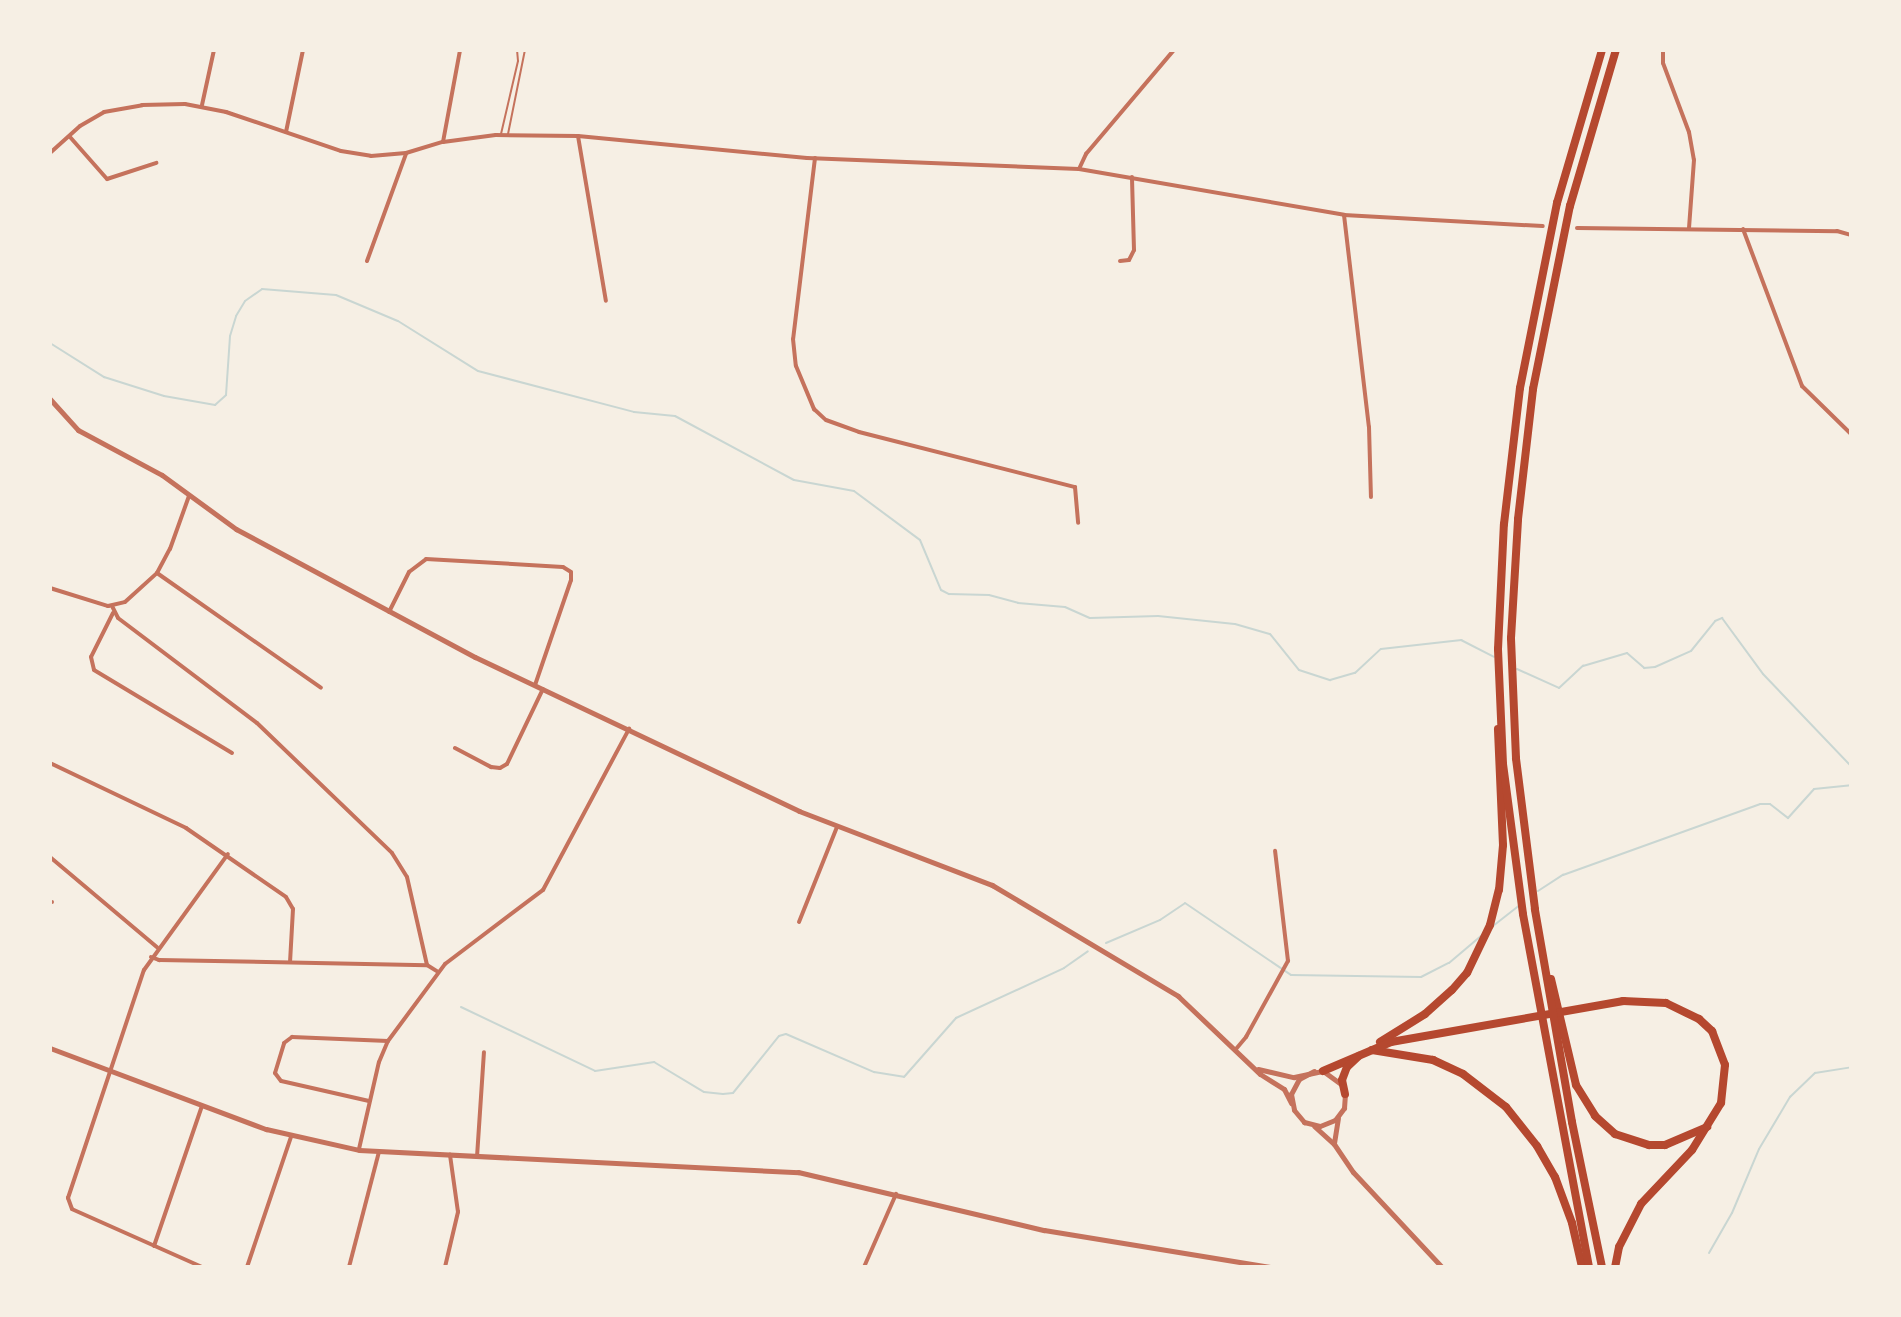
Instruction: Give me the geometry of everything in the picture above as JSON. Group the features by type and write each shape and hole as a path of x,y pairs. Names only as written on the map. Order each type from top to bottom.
{"highway":[{"path":"1589,1267 1523,914 1503,764 1499,635 1504,524 1520,388 1557,203 1602,50"},
{"path":"1602,1267 1531,882 1516,758 1511,638 1518,519 1533,389 1570,206 1616,50"},
{"path":"1318,1071 1367,1050 1416,1020 1467,973 1482,945 1494,913 1503,845 1496,744 1500,705"},
{"path":"1345,1094 1342,1080 1347,1067 1367,1050 1623,1001 1666,1003 1699,1019 1712,1031 1725,1065 1721,1103 1692,1150 1641,1204 1623,1236 1615,1267"},
{"path":"1559,1032 1576,1085 1595,1116 1615,1134 1631,1142 1665,1145 1708,1126"},
{"path":"1367,1050 1405,1053 1433,1060 1463,1074 1506,1107 1537,1146 1555,1177 1572,1223 1582,1267"}],"street":[{"path":"202,105 214,50"},
{"path":"286,132 303,50"},
{"path":"443,142 460,50"},
{"path":"1079,169 1086,154 1174,50"},
{"path":"1663,50 1663,63 1689,132 1694,160 1689,228"},
{"path":"50,153 104,112 142,105 202,105 356,154 406,153 443,142 500,135 578,136 815,158 1079,169 1344,215 1543,226"},
{"path":"578,136 606,301"},
{"path":"70,137 107,179 156,163"},
{"path":"367,261 406,153"},
{"path":"815,158 793,339 796,366 814,409 826,420 859,432 1075,487 1078,523"},
{"path":"1120,261 1129,260 1134,250 1132,177"},
{"path":"1344,215 1369,427 1371,497"},
{"path":"1577,228 1837,231 1851,235"},
{"path":"1743,229 1802,386 1851,434"},
{"path":"50,399 78,430 162,475 236,529 389,612 535,685 837,827 966,872 1157,981 1202,1015 1253,1067 1284,1089 1298,1117 1334,1144 1353,1172 1439,1265"},
{"path":"50,588 112,606 125,602 157,573 170,549 189,496"},
{"path":"389,612 409,572 426,559 563,567 571,572 571,580 535,685"},
{"path":"157,573 321,688"},
{"path":"112,606 113,613 91,657 94,670 232,753"},
{"path":"113,613 257,723 392,853 407,877 427,965"},
{"path":"455,748 491,767 500,768 507,764 543,688"},
{"path":"359,1150 388,1041 438,972 543,890 629,729"},
{"path":"50,763 186,828 228,854 290,902 290,962"},
{"path":"799,922 837,827"},
{"path":"1236,1049 1246,1037 1288,961 1275,851"},
{"path":"202,1267 72,1209 68,1203 125,1021 151,957 228,854"},
{"path":"50,857 157,947"},
{"path":"151,957 159,960 427,965 438,972"},
{"path":"370,1101 281,1081 275,1073 284,1043 292,1037 388,1041"},
{"path":"50,1048 291,1137 359,1150 798,1172 1044,1230 1270,1267"},
{"path":"477,1157 484,1052"},
{"path":"1253,1067 1294,1077 1318,1071 1338,1079 1345,1094 1334,1144"},
{"path":"1291,1103 1299,1079 1318,1071"},
{"path":"154,1246 202,1106"},
{"path":"1312,1125 1328,1124 1340,1114"},
{"path":"247,1267 291,1137"},
{"path":"349,1267 379,1152"},
{"path":"445,1267 458,1212 450,1155"},
{"path":"864,1267 896,1194"}],"lane":[{"path":"500,135 518,61 517,50"},
{"path":"508,135 525,50"}],"waterway":[{"path":"50,343 104,377 164,396 215,405 226,395 230,336 245,301 262,289 336,295 398,321 478,371 634,412 675,416 794,480 854,491 920,540 941,590 949,594 989,595 1018,603 1065,607 1090,618 1158,616 1235,624 1270,634 1299,670 1330,680 1355,673 1381,649 1461,640 1494,657"},
{"path":"1517,669 1559,688 1583,666 1627,653 1644,668 1655,667 1691,651 1715,621 1722,618 1763,674 1851,766"},
{"path":"1538,891 1563,875 1760,804 1770,804 1788,818 1814,789 1851,785"},
{"path":"1106,943 1160,920 1185,903 1291,975 1421,977 1449,963 1482,935"},
{"path":"1493,926 1520,905"},
{"path":"461,1007 595,1071 654,1062 704,1092 723,1094 733,1093 779,1036 786,1034 874,1072 904,1077 956,1018 1064,968 1088,951"},
{"path":"1709,1253 1732,1213 1759,1149 1790,1097 1815,1073 1851,1067"}]}
